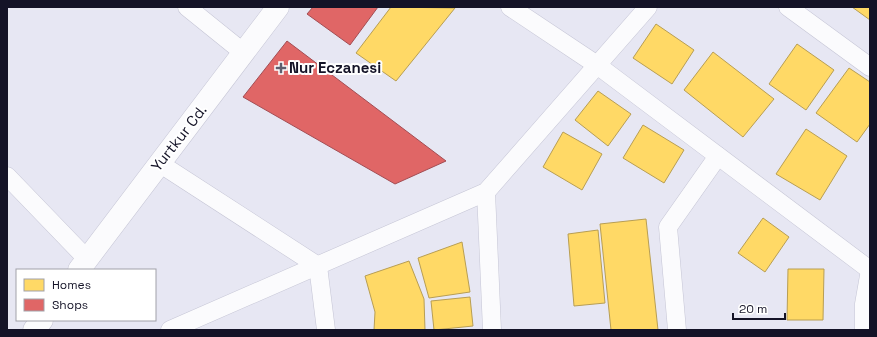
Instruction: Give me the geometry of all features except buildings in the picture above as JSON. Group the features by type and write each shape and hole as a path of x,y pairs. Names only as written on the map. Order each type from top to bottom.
{"street":[{"path":"187,7 244,53"},
{"name":"Yurtkur Cd.","path":"83,265 278,7"},
{"path":"510,7 597,65 870,270 864,304 864,330"},
{"path":"170,330 486,192 648,7"},
{"path":"788,7 870,67"},
{"path":"677,330 668,227 718,156"},
{"path":"159,163 318,266 326,330"},
{"path":"7,176 83,265"},
{"path":"486,192 492,330"},
{"path":"34,330 41,321"}],"place":[{"name":"Nur Eczanesi","path":"281,68"}]}
